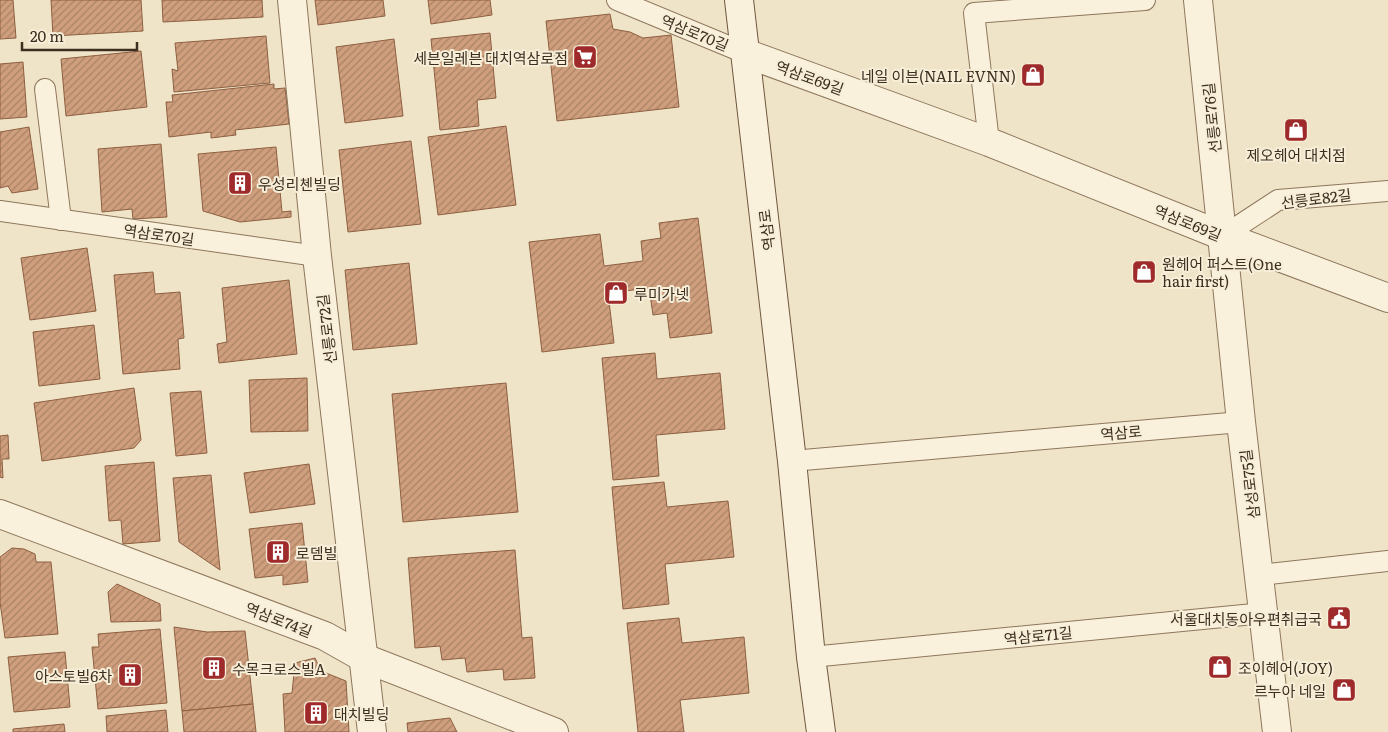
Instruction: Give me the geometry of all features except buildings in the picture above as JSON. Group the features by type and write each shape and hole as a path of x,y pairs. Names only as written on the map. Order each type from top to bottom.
{"street":[{"name":"선릉로72길","path":"292,0 317,256 372,732"},
{"name":"역삼로","path":"740,0 821,732"},
{"name":"선릉로76길","path":"1198,0 1223,236"},
{"name":"역삼로69길","path":"745,52 989,142 1223,236 1388,298"},
{"name":"삼성로75길","path":"1223,236 1241,422 1277,732"},
{"name":"역삼로74길","path":"0,514 325,636 364,658 554,732"}],"lane":[{"name":"역삼로70길","path":"617,0 745,52"},
{"path":"989,142 974,13 1145,0"},
{"path":"45,89 61,220"},
{"name":"선릉로82길","path":"1223,236 1278,200 1388,190"},
{"name":"역삼로70길","path":"0,211 317,256"},
{"name":"역삼로","path":"792,461 1241,422"},
{"path":"1260,575 1388,561"},
{"name":"역삼로71길","path":"812,657 1264,613"}],"place":[{"name":"세븐일레븐 대치역삼로점","path":"585,57"},
{"name":"네일 이븐(NAIL EVNN)","path":"1033,75"},
{"name":"제오헤어 대치점","path":"1296,130"},
{"name":"우성리첸빌딩","path":"240,183"},
{"name":"원헤어 퍼스트(One hair first)","path":"1144,272"},
{"name":"루미가넷","path":"616,293"},
{"name":"로뎀빌","path":"278,552"},
{"name":"서울대치동아우편취급국","path":"1339,618"},
{"name":"조이헤어(JOY)","path":"1220,667"},
{"name":"수목크로스빌A","path":"214,668"},
{"name":"아스토빌6차","path":"130,675"},
{"name":"르누아 네일","path":"1344,690"},
{"name":"대치빌딩","path":"316,713"}]}
